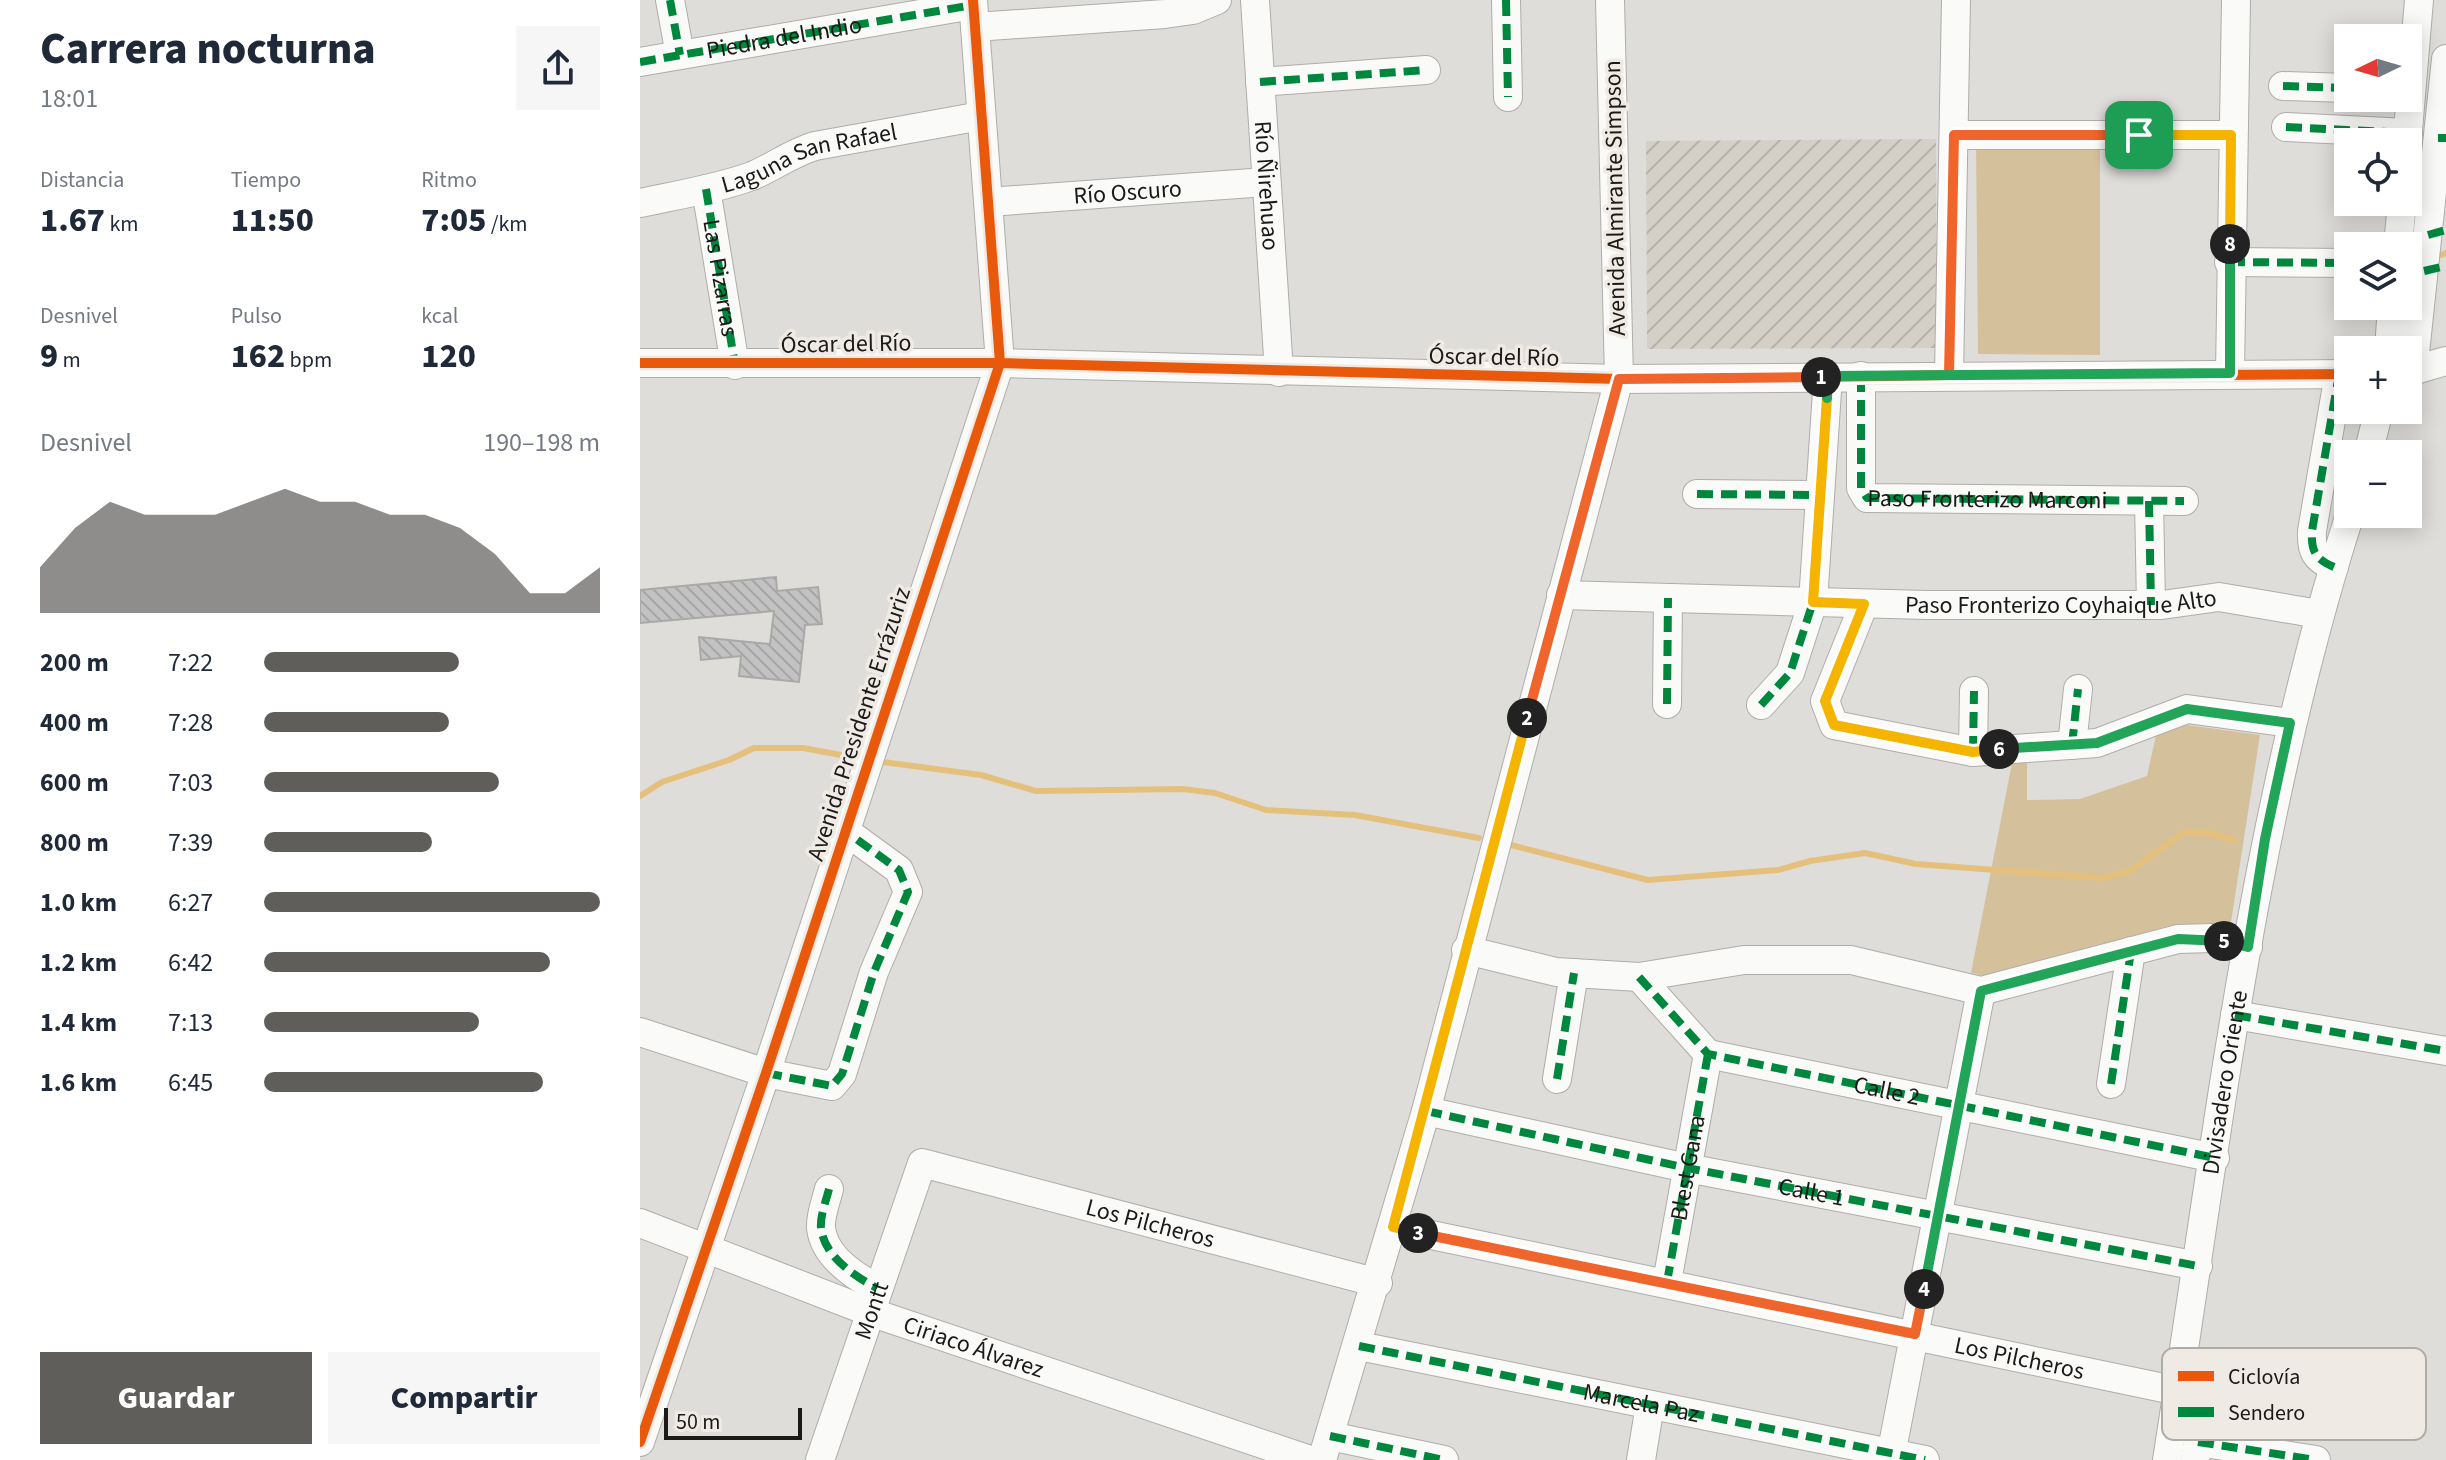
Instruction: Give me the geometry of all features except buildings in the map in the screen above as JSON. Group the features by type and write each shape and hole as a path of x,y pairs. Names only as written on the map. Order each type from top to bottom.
{"street":[{"path":"670,0 680,55"},
{"name":"Piedra del Indio","path":"640,62 974,11 1165,14 1193,10 1217,0"},
{"name":"Río Ñirehuao","path":"1255,0 1279,372"},
{"path":"1506,0 1508,97"},
{"name":"Avenida Almirante Simpson","path":"1326,1448 1378,1283 1426,1111 1619,379 1610,0"},
{"path":"1949,375 1956,0"},
{"path":"2230,373 2231,135 2236,0"},
{"path":"2417,24 2419,0"},
{"name":"Avenida Presidente Errázuriz","path":"640,1442 766,1073 1000,363 974,11"},
{"path":"2419,336 2435,269 2446,59"},
{"path":"1260,82 1426,70"},
{"path":"2283,86 2334,88"},
{"name":"Laguna San Rafael","path":"640,203 706,189 761,172 794,152 815,146 981,116"},
{"path":"2286,127 2334,131"},
{"path":"1954,135 2231,135"},
{"name":"Río Oscuro","path":"988,202 1266,182"},
{"name":"Las Pizarras","path":"706,189 735,365"},
{"path":"2229,262 2334,263"},
{"path":"2422,369 2446,361"},
{"name":"Óscar del Río","path":"640,363 1000,363 1619,379 2334,374"},
{"path":"1761,705 1790,673 1813,602 1828,376"},
{"name":"Paso Fronterizo Marconi","path":"1861,376 1861,488 1867,498 2184,501"},
{"path":"2334,420 2312,531 2312,552 2320,561 2334,567"},
{"path":"1697,494 1820,495"},
{"path":"2149,501 2151,605"},
{"name":"Divisadero Oriente","path":"2185,1348 2265,839 2290,723 2346,528"},
{"name":"Paso Fronterizo Coyhaique Alto","path":"1561,595 1864,604 2151,605 2219,597 2319,614"},
{"path":"1667,704 1668,598"},
{"path":"1864,604 1825,701 1834,725 1973,752 2038,744 2097,743 2187,709 2290,723"},
{"path":"2072,745 2078,689"},
{"path":"1973,752 1974,691"},
{"path":"640,1032 766,1073 832,1086 842,1074 874,972 908,892 899,870 844,830"},
{"path":"1466,950 1556,972 1639,977 1744,960 1851,960 1981,991 2178,939 2212,938 2248,947"},
{"path":"2111,1084 2131,951"},
{"path":"1557,1079 1574,973"},
{"path":"1639,977 1708,1054"},
{"path":"1891,1457 1981,991"},
{"path":"2235,1015 2446,1051"},
{"name":"Calle 2","path":"1708,1054 2215,1158"},
{"name":"Blest Gana","path":"1667,1282 1708,1054"},
{"name":"Calle 1","path":"1426,1111 1687,1168 2198,1266"},
{"name":"Los Pilcheros","path":"922,1163 1378,1283"},
{"name":"Montt","path":"820,1460 922,1163"},
{"path":"829,1189 821,1226 829,1249 873,1300"},
{"name":"Ciriaco Álvarez","path":"640,1223 873,1300 1310,1460"},
{"name":"Los Pilcheros","path":"1393,1227 2162,1388"},
{"name":"Marcela Paz","path":"1359,1346 1891,1457 1925,1460"},
{"path":"1641,1460 1650,1405"},
{"name":"Divisadero Oriente","path":"2167,1460 2170,1440"},
{"path":"1326,1448 1444,1460"},
{"path":"2197,1451 2316,1460"}],"shaded area":[{"path":"1936,139 1937,348 1647,349 1646,141"},
{"path":"1976,140 2100,146 2100,355 1978,354"},
{"path":"2180,724 2260,735 2231,922 2172,925 1985,976 1971,973 2013,758 2027,756 2027,800 2080,799 2147,776 2156,735"}],"waterway":[{"path":"2441,255 2446,253"},
{"path":"640,796 662,782 729,760 754,748 803,748 852,757"},
{"path":"883,762 981,775 1036,791 1183,789 1215,793 1266,810 1355,815 1479,838"},
{"path":"1511,845 1648,880 1778,870 1810,861 1865,853 1916,864 2102,878 2130,871 2183,833 2205,832 2234,840"}],"marked path":[{"path":"670,0 680,55"},
{"path":"1506,0 1508,97"},
{"path":"640,62 973,5"},
{"path":"1260,82 1426,70"},
{"path":"2283,86 2334,88"},
{"path":"2286,127 2334,129"},
{"path":"2438,138 2446,138"},
{"path":"706,189 735,365"},
{"path":"2428,235 2446,230"},
{"path":"2229,262 2334,263"},
{"path":"2424,271 2446,266"},
{"path":"1761,705 1790,673 1813,602 1828,376"},
{"path":"1861,376 1861,488 1867,498 2184,501"},
{"path":"2334,403 2312,544 2322,561 2334,567"},
{"path":"1697,494 1820,495"},
{"path":"2149,501 2151,605"},
{"path":"1667,704 1668,598"},
{"path":"2072,745 2078,689"},
{"path":"1973,752 1974,691"},
{"path":"766,1073 832,1086 842,1074 874,972 908,892 899,870 844,830"},
{"path":"2111,1084 2131,951"},
{"path":"1557,1079 1574,973"},
{"path":"1639,977 1708,1054 2215,1158"},
{"path":"2235,1015 2446,1051"},
{"path":"1667,1282 1708,1054"},
{"path":"1426,1111 1687,1168 2198,1266"},
{"path":"829,1189 822,1214 823,1238 834,1256 850,1271 877,1288"},
{"path":"1359,1346 1925,1460"},
{"path":"1330,1436 1444,1460"},
{"path":"2198,1442 2316,1460"}],"cycle path":[{"path":"640,1442 766,1073 1000,363 973,0"},
{"path":"640,363 1000,363 1619,379 2334,374"}],"route":[{"path":"2139,135 1954,135 1949,375 1828,376 1619,379 1393,1227 1915,1334 1981,991 2178,939 2212,938 2248,947 2265,839 2290,723 2187,709 2097,743 2038,744 1973,752 1834,725 1825,701 1864,604 1813,602 1828,376 2230,373 2231,135 2139,135"}]}
